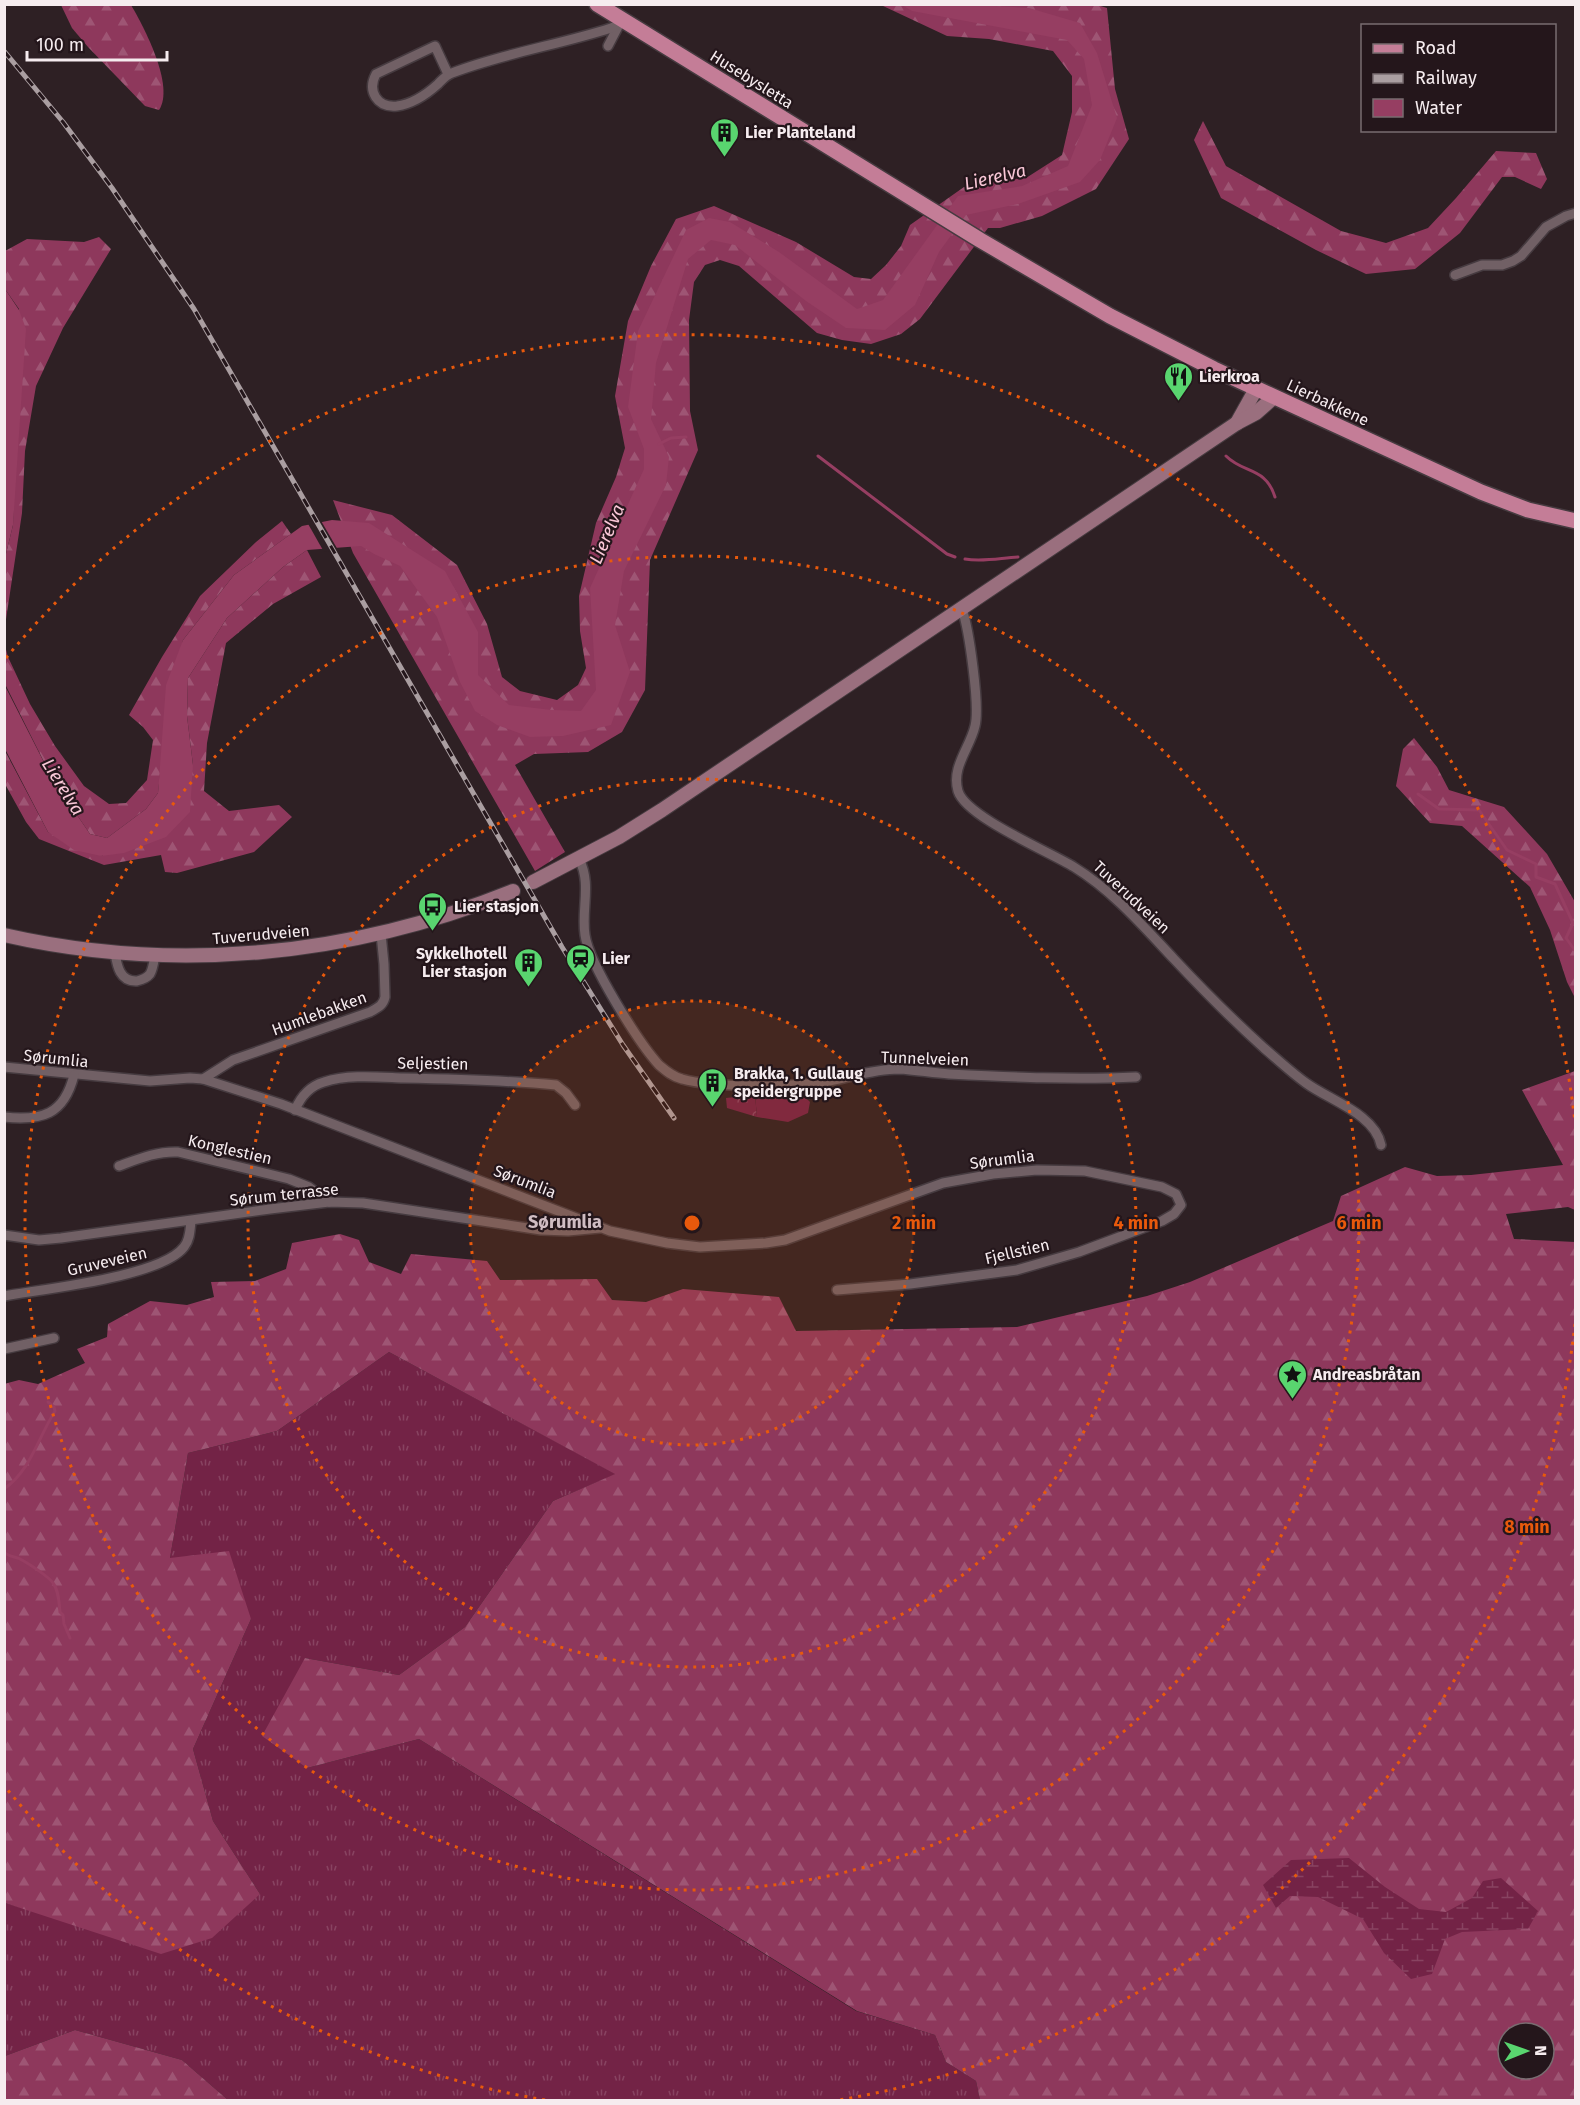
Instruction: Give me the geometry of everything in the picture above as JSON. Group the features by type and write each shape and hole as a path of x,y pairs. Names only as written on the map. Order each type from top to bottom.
{"main road":[{"name":"Husebysletta","path":"597,4 620,22 980,240"},
{"name":"Lierbakkene","path":"980,240 1092,307 1256,389 1481,492 1528,510 1575,521"},
{"path":"1237,423 1256,389"},
{"path":"533,882 579,859 662,810 1237,423 1256,413 1274,397"},
{"name":"Tuverudveien","path":"4,935 115,953 155,955 256,952 318,945 381,934 457,913 513,891"}],"street":[{"path":"608,46 620,22"},
{"path":"448,74 435,46 376,74 372,81 372,92 375,98 382,103 398,105 418,98 448,74 519,52 601,32 620,22"},
{"path":"1455,275 1482,265 1502,265 1513,261 1521,256 1546,227 1575,213"},
{"name":"Tuverudveien","path":"962,609 976,706 975,727 961,760 957,779 961,796 966,804 986,818 1071,866 1103,888 1242,1029 1306,1083 1362,1116 1377,1135 1381,1145"},
{"name":"Tunnelveien","path":"579,859 586,874 587,884 585,938 597,969 621,1010 658,1063 670,1074 681,1079 711,1083 780,1085 820,1082 875,1071 901,1069 1012,1077 1136,1077"},
{"name":"Humlebakken","path":"203,1079 233,1060 378,1008 384,1002 381,934"},
{"path":"115,953 121,973 127,979 135,981 144,979 150,974 155,955"},
{"name":"Sørumlia","path":"4,1067 150,1081 203,1079 259,1096 602,1227 667,1243 700,1247 785,1240 943,1183 993,1174 1066,1169 1108,1174 1162,1187 1176,1194"},
{"path":"4,1117 34,1118 51,1113 65,1101 74,1075"},
{"name":"Seljestien","path":"295,1110 302,1096 313,1087 323,1082 351,1078 477,1079 556,1085 566,1093 574,1105"},
{"name":"Konglestien","path":"119,1166 150,1155 178,1152 255,1169 299,1182 329,1202"},
{"name":"Fjellstien","path":"837,1290 910,1284 1004,1272 1048,1261 1162,1221 1174,1214 1181,1205 1176,1194"},
{"name":"Sørum terrasse","path":"4,1235 39,1240 61,1238 329,1202 363,1203 541,1230 568,1232 602,1227"},
{"name":"Gruveveien","path":"4,1296 79,1285 161,1264 183,1249 187,1242 191,1221"},
{"path":"4,1349 54,1338"}],"green space":[{"path":"1094,4 1107,8 1115,89 1129,139 1096,189 1042,216 1000,228 988,228 920,319 901,334 871,344 842,340 817,333 739,266 720,260 705,265 694,282 689,320 690,411 698,450 650,560 645,690 622,732 588,752 534,754 515,765 565,852 535,871 353,553 333,500 392,515 457,565 487,624 502,677 520,691 557,700 578,685 586,668 580,631 579,596 596,523 616,477 625,448 615,396 628,321 651,266 676,219 714,206 796,242 854,277 871,279 901,246 910,225 964,187 985,182 1026,178 1062,155 1072,112 1072,76 1053,51 989,39 947,36 881,5"},
{"path":"61,5 131,5 150,42 161,72 163,100 159,110 145,106 88,47 72,28"},
{"path":"1203,121 1226,166 1341,231 1386,243 1428,228 1496,151 1536,153 1547,179 1541,189 1515,177 1502,177 1460,233 1415,269 1366,274 1316,250 1221,198 1194,140"},
{"path":"99,237 111,249 63,328 36,386 25,451 22,513 5,626 5,558 13,525 19,309 5,289 5,251 27,239 84,242"},
{"path":"282,521 291,534 234,575 183,640 158,793 146,809 107,838 90,834 53,780 5,684 4,642 8,657 30,704 55,746 84,786 109,804 126,803 147,780 153,740 129,715 200,596 256,542"},
{"path":"307,550 321,577 273,604 226,643 207,743 204,791 229,811 279,805 292,817 254,852 177,873 165,872 161,855 104,865 39,839 26,822 5,784 4,749 48,832 102,856 193,765 187,716 188,678 227,618 283,567"},
{"path":"1414,738 1437,767 1449,790 1504,807 1547,854 1575,902 1575,998 1567,982 1550,930 1530,887 1462,826 1430,823 1396,786 1403,749"},
{"path":"1575,1071 1575,1210 1568,1207 1506,1214 1514,1239 1575,1242 1575,2100 980,2100 976,2081 946,2062 935,2035 857,2011 419,1739 307,1768 262,1736 305,1658 399,1675 465,1627 553,1501 615,1474 389,1352 277,1431 188,1453 170,1558 229,1551 251,1619 193,1749 213,1821 260,1894 212,1938 161,1954 5,1903 4,1384 19,1380 38,1384 85,1363 77,1349 107,1337 108,1324 150,1301 187,1305 214,1297 211,1282 255,1281 286,1269 292,1243 340,1234 359,1240 369,1262 401,1274 411,1254 487,1261 500,1280 597,1279 612,1300 646,1302 683,1289 779,1297 796,1331 1017,1327 1147,1296 1190,1282 1333,1221 1341,1196 1405,1167 1437,1176 1471,1175 1563,1165 1522,1090"},
{"path":"767,1087 767,1092 806,1098 810,1102 808,1113 788,1122 757,1117 755,1095 761,1094 762,1088"},
{"path":"755,1095 757,1117 727,1108 726,1098"},
{"path":"389,1352 616,1474 553,1501 465,1627 399,1675 305,1658 307,1768 419,1739 856,2011 935,2035 946,2062 976,2081 980,2100 228,2100 182,2060 75,2030 5,2056 5,1903 47,1915 260,1894 213,1821 193,1749 251,1619 170,1558 188,1453 277,1431"},
{"path":"1349,1858 1385,1887 1419,1909 1446,1912 1472,1898 1483,1881 1501,1878 1538,1911 1528,1929 1462,1932 1445,1939 1432,1974 1411,1979 1384,1953 1363,1919 1318,1897 1290,1896 1276,1908 1263,1885 1291,1860"},
{"path":"75,2030 182,2060 228,2100 5,2100 5,2056"}],"water":[{"path":"962,4 1029,8 1080,23 1097,53 1117,118 1100,160 1080,182 1018,204 966,215 939,252 915,305 885,330 846,328 806,301 735,245 711,240 688,259 656,363 651,419 669,457 666,485 624,571 615,625 630,672 611,725 563,736 530,737 497,725 475,711 460,682 437,617 400,566 361,546 307,550 283,567 227,618 188,678 187,716 193,765 190,812 166,837 124,853 101,856 74,850 48,832 5,749 4,684 53,780 90,834 107,838 146,809 158,793 166,685 183,640 234,575 302,526 332,520 369,523 445,571 478,632 478,675 509,705 581,711 596,690 590,588 644,469 644,449 628,407 638,331 686,230 709,218 730,222 779,252 857,309 883,300 958,196 1022,186 1068,166 1092,105 1084,59 1067,40 912,11 902,5"},
{"path":"5,289 19,310 26,329 13,525 5,558"}],"pier":[{"path":"320,519 338,550 324,552 307,522"}],"waterway":[{"path":"659,444 671,438 686,437"},
{"path":"818,456 947,554 955,557"},
{"path":"1226,456 1266,480 1275,497"},
{"path":"965,559 1018,557"},
{"path":"1418,794 1439,809 1479,810 1507,850 1536,864 1536,877 1555,884 1573,923 1566,938 1576,952"},
{"path":"4,1489 28,1463 55,1411 48,1402"},
{"path":"4,1552 29,1564 53,1583 58,1593 60,1612 70,1638"}],"railway":[{"path":"4,51 63,122 112,188 194,309 562,947 623,1045 674,1118"}],"place":[{"name":"Lier Planteland","path":"724,158"},
{"name":"Lierkroa","path":"1178,402"},
{"name":"Lier stasjon","path":"433,932"},
{"name":"Lier","path":"581,984"},
{"name":"Sykkelhotell Lier stasjon","path":"528,988"},
{"name":"Brakka, 1. Gullaug speidergruppe","path":"713,1108"},
{"name":"Andreasbråtan","path":"1292,1400"}],"district":[{"name":"Sørumlia","path":"565,1222"}],"water label":[{"name":"Lierelva","path":"995,177"},
{"name":"Lierelva","path":"607,534"},
{"name":"Lierelva","path":"63,787"}]}
